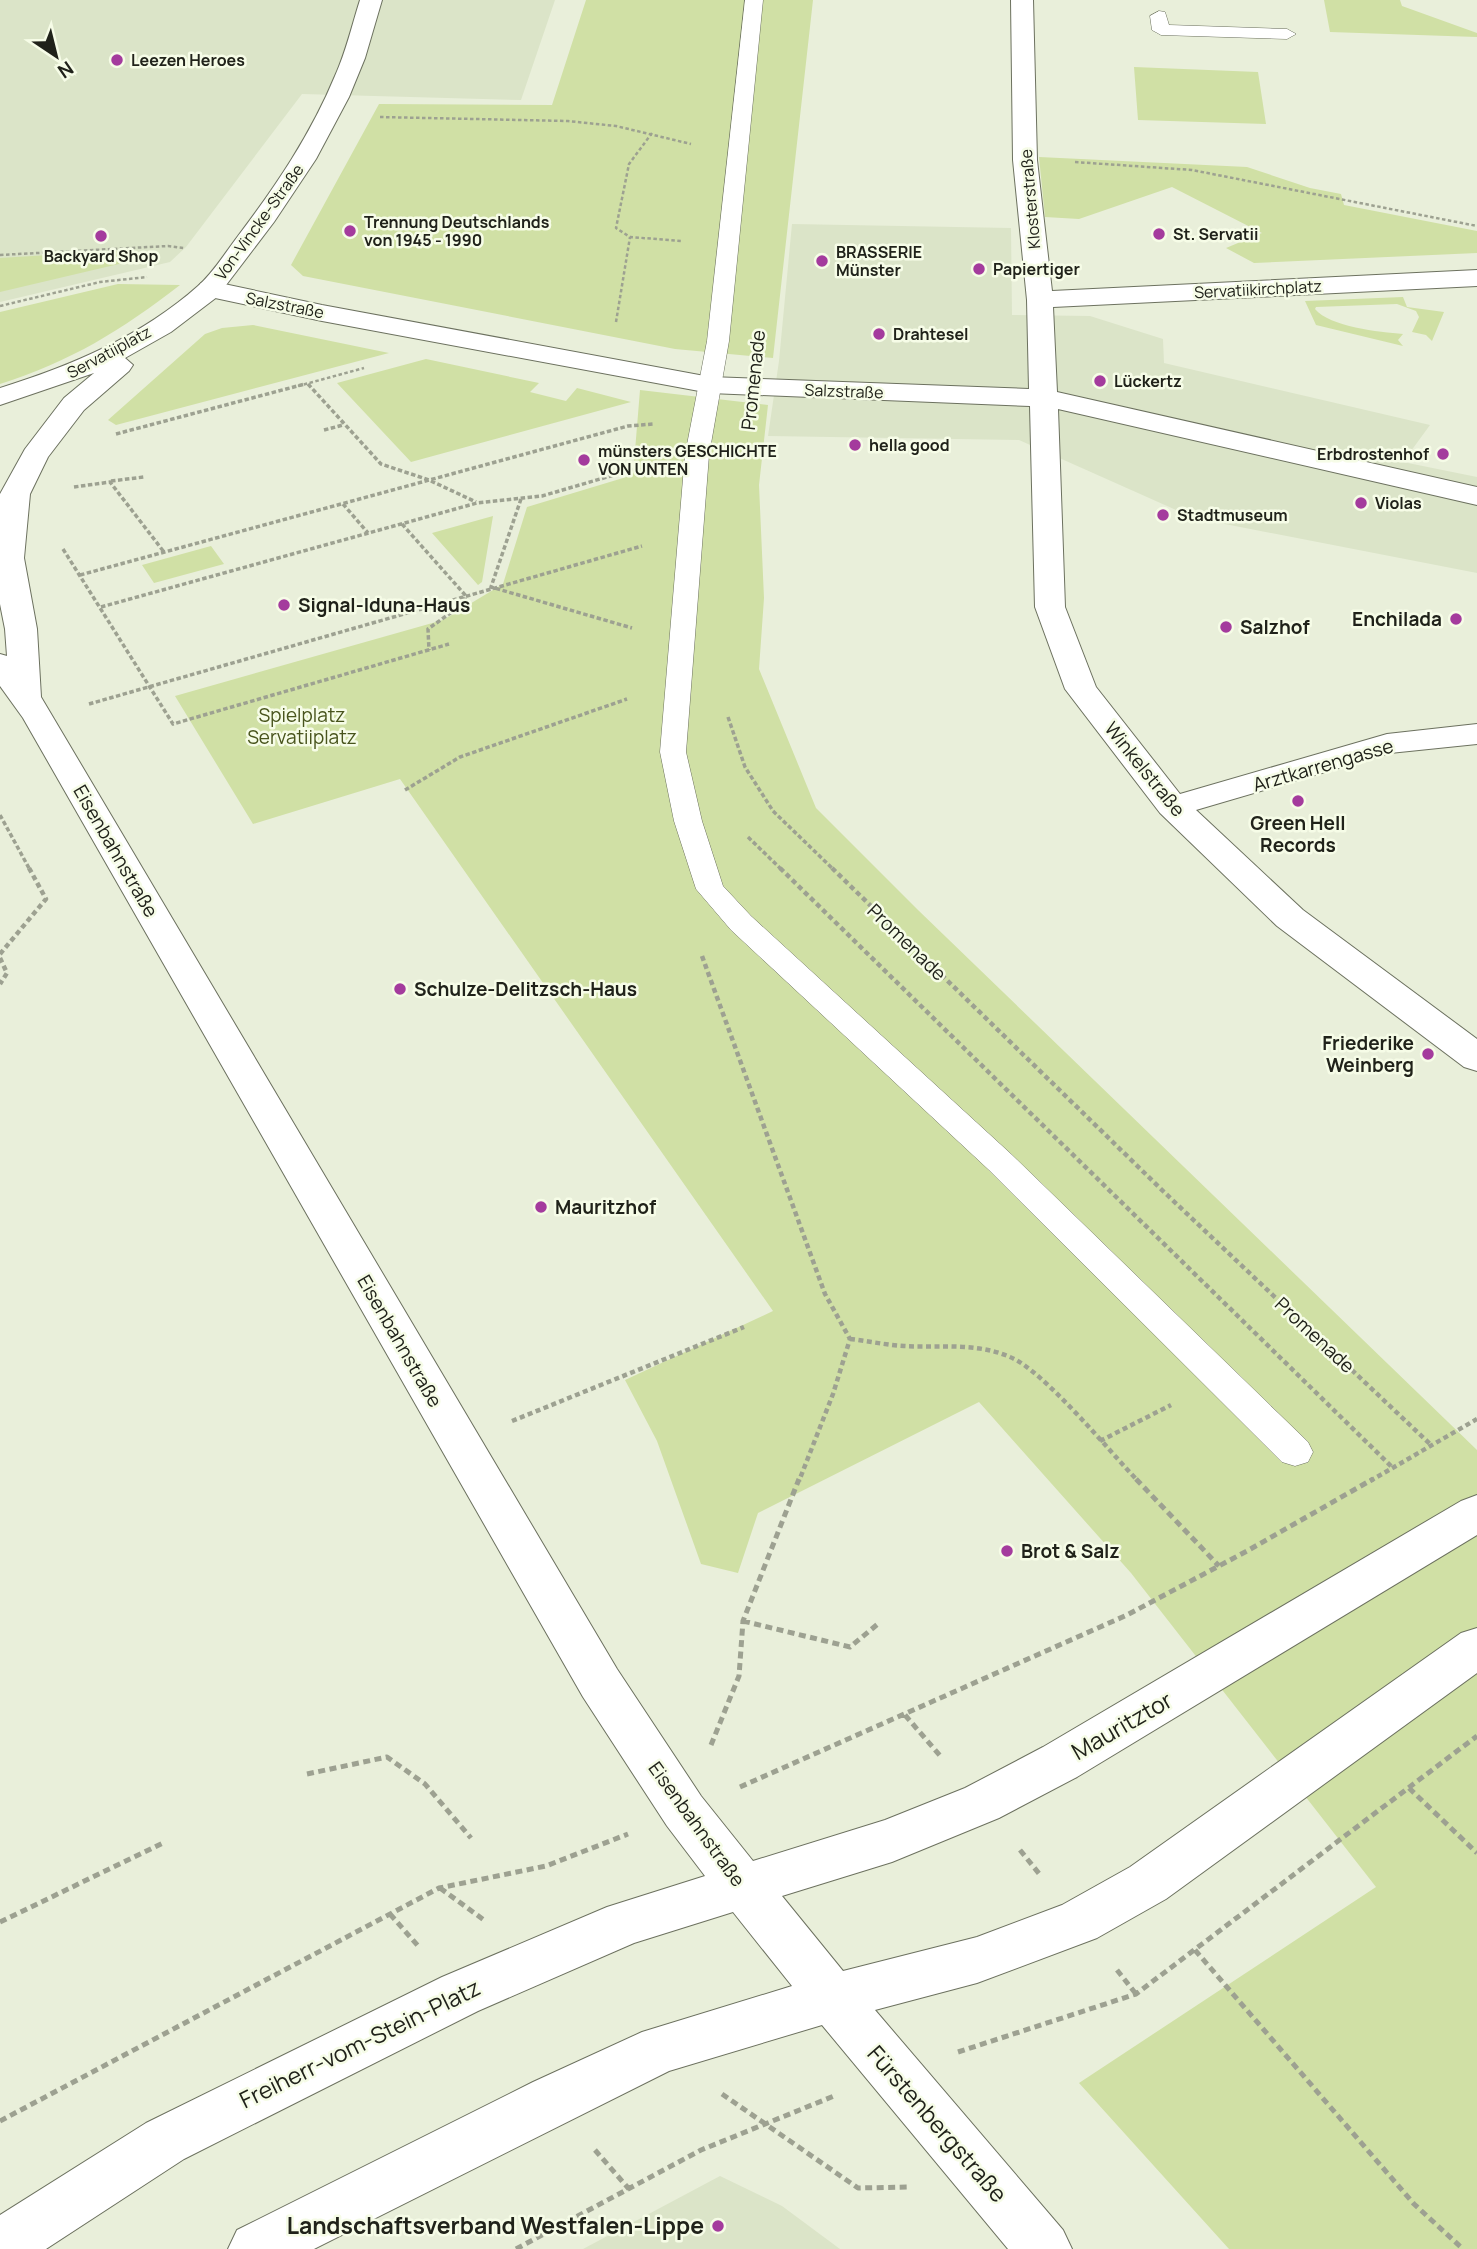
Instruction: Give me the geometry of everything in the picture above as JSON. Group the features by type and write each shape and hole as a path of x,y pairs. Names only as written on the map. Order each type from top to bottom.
{"main road":[{"name":"Von-Vincke-Straße","path":"210,289 290,185 348,74 370,0"},
{"name":"Klosterstraße","path":"1023,0 1025,160 1040,300 1045,398"},
{"name":"Servatiikirchplatz","path":"1040,300 1477,278"},
{"name":"Salzstraße","path":"210,289 710,385 1045,398 1477,496"},
{"name":"Servatiiplatz","path":"0,397 67,375 118,350 182,312 210,289"},
{"path":"13,681 21,629 9,558 15,494 35,455 74,404 182,312"},
{"name":"Winkelstraße","path":"1045,398 1050,607 1081,689 1172,806 1290,918 1477,1058"},
{"name":"Eisenbahnstraße","path":"13,681 600,1683 684,1811 831,1998"},
{"name":"Arztkarrengasse","path":"1172,806 1387,744 1477,734"},
{"name":"Mauritztor","path":"742,1885 892,1840 982,1803 1060,1762 1477,1513"},
{"path":"256,2249 552,2100 660,2049 831,1998 977,1960 1079,1922 1148,1883 1477,1647"},
{"name":"Freiherr-vom-Stein-Platz","path":"0,2247 165,2141 448,2000 625,1923 742,1885"},
{"name":"Fürstenbergstraße","path":"831,1998 1044,2249"}],"lane":[{"name":"Promenade","path":"754,0 739,158 710,385 697,455 673,752 688,821 710,889 741,923 1000,1162 1295,1452"},
{"path":"1159,16 1161,30 1287,34"}],"path":[{"path":"381,117 568,121 652,133 739,158"},
{"path":"652,133 644,148 633,156 616,228 630,237 682,241"},
{"path":"1025,160 1192,170 1477,226"},
{"path":"615,327 630,237"},
{"path":"0,255 168,246 236,256"},
{"path":"0,306 100,282 144,276"},
{"path":"104,438 424,351 442,335"},
{"path":"308,384 381,464 429,480 477,503"},
{"path":"80,575 628,426 649,424 702,428"},
{"path":"324,430 343,425"},
{"path":"102,607 477,503 521,499 680,457 697,455"},
{"path":"75,477 70,488 144,477"},
{"path":"110,482 164,552"},
{"path":"491,587 521,499"},
{"path":"343,504 368,533"},
{"path":"402,524 466,597"},
{"path":"177,678 466,597 491,587 690,533"},
{"path":"62,547 173,724 449,644"},
{"path":"491,587 680,642"},
{"path":"429,650 428,629 463,604 466,597"},
{"path":"405,790 460,757 631,698"},
{"name":"Promenade","path":"727,715 745,767 773,811 1174,1202 1430,1444"},
{"path":"0,815 46,899 0,956 7,973 0,984"},
{"name":"Promenade","path":"743,831 1392,1467"},
{"path":"710,889 691,919 699,950 825,1294 850,1339 833,1394 743,1621 739,1676"},
{"path":"459,1443 744,1327"},
{"path":"850,1339 905,1346 972,1348 1012,1357 1042,1380 1219,1566"},
{"path":"1100,1441 1158,1411"},
{"path":"1477,1419 1219,1566 1127,1615 905,1715 982,1803 1136,1994 1477,1736"},
{"path":"743,1621 850,1647 879,1623"},
{"path":"307,1774 387,1758 425,1784 471,1838"},
{"path":"1409,1788 1451,1825 1477,1853"},
{"path":"0,1922 166,1842"},
{"path":"0,2121 439,1888"},
{"path":"1195,1950 1414,2204 1463,2249"},
{"path":"516,2249 701,2150 763,2124"}],"shaded area":[{"path":"0,0 555,0 521,100 302,94 186,247 170,262 0,302"},
{"path":"792,224 1011,228 1012,315 1090,316 1163,339 1164,363 1430,425 1403,462 1477,477 1477,573 1194,518 1019,440 768,436 779,361"},
{"name":"Landschaftsverband Westfalen-Lippe","path":"720,2176 782,2206 840,2249 583,2249"}],"green space":[{"path":"586,0 813,0 773,358 675,349 303,276 291,265 379,104 552,105"},
{"path":"1324,0 1400,0 1402,6 1477,33 1477,37 1330,32"},
{"path":"1134,67 1258,72 1266,124 1138,120"},
{"path":"1039,157 1247,167 1310,188 1341,194 1344,205 1477,231 1477,253 1254,263 1226,248 1262,233 1172,187 1079,219 1045,217"},
{"path":"131,250 140,259 0,292 0,258"},
{"path":"118,284 180,285 94,343 50,366 0,384 0,312"},
{"path":"1403,297 1407,307 1444,312 1432,341 1426,335 1412,332 1419,317 1416,311 1397,304 1315,309 1343,324 1403,334 1398,340 1403,346 1316,325 1305,301"},
{"path":"253,325 389,353 116,425 108,420 205,334 222,328"},
{"path":"426,359 539,383 530,392 566,401 577,388 631,402 411,462 337,383"},
{"name":"Spielplatz Servatiiplatz","path":"640,390 768,405 759,485 764,598 759,669 816,808 918,910 1477,1450 1477,2249 1229,2249 1079,2083 1376,1887 1131,1573 979,1402 758,1513 738,1573 701,1564 657,1441 625,1380 773,1311 400,779 253,824 175,696 443,620 503,584 527,507 633,475"},
{"path":"493,516 482,582 478,585 432,533"},
{"path":"211,546 224,564 154,583 142,565"}],"place":[{"name":"Leezen Heroes","path":"117,60"},
{"name":"Trennung Deutschlands von 1945 - 1990","path":"350,231"},
{"name":"St. Servatii","path":"1159,234"},
{"name":"Backyard Shop","path":"101,236"},
{"name":"BRASSERIE Münster","path":"822,261"},
{"name":"Papiertiger","path":"979,269"},
{"name":"Drahtesel","path":"879,334"},
{"name":"Lückertz","path":"1100,381"},
{"name":"hella good","path":"855,445"},
{"name":"Erbdrostenhof","path":"1443,454"},
{"name":"münsters GESCHICHTE VON UNTEN","path":"584,460"},
{"name":"Violas","path":"1361,503"},
{"name":"Stadtmuseum","path":"1163,515"},
{"name":"Signal-Iduna-Haus","path":"284,605"},
{"name":"Enchilada","path":"1456,619"},
{"name":"Salzhof","path":"1226,627"},
{"name":"Green Hell Records","path":"1298,801"},
{"name":"Schulze-Delitzsch-Haus","path":"400,989"},
{"name":"Friederike Weinberg","path":"1428,1054"},
{"name":"Mauritzhof","path":"541,1207"},
{"name":"Brot & Salz","path":"1007,1551"},
{"name":"Landschaftsverband Westfalen-Lippe","path":"718,2226"}]}
